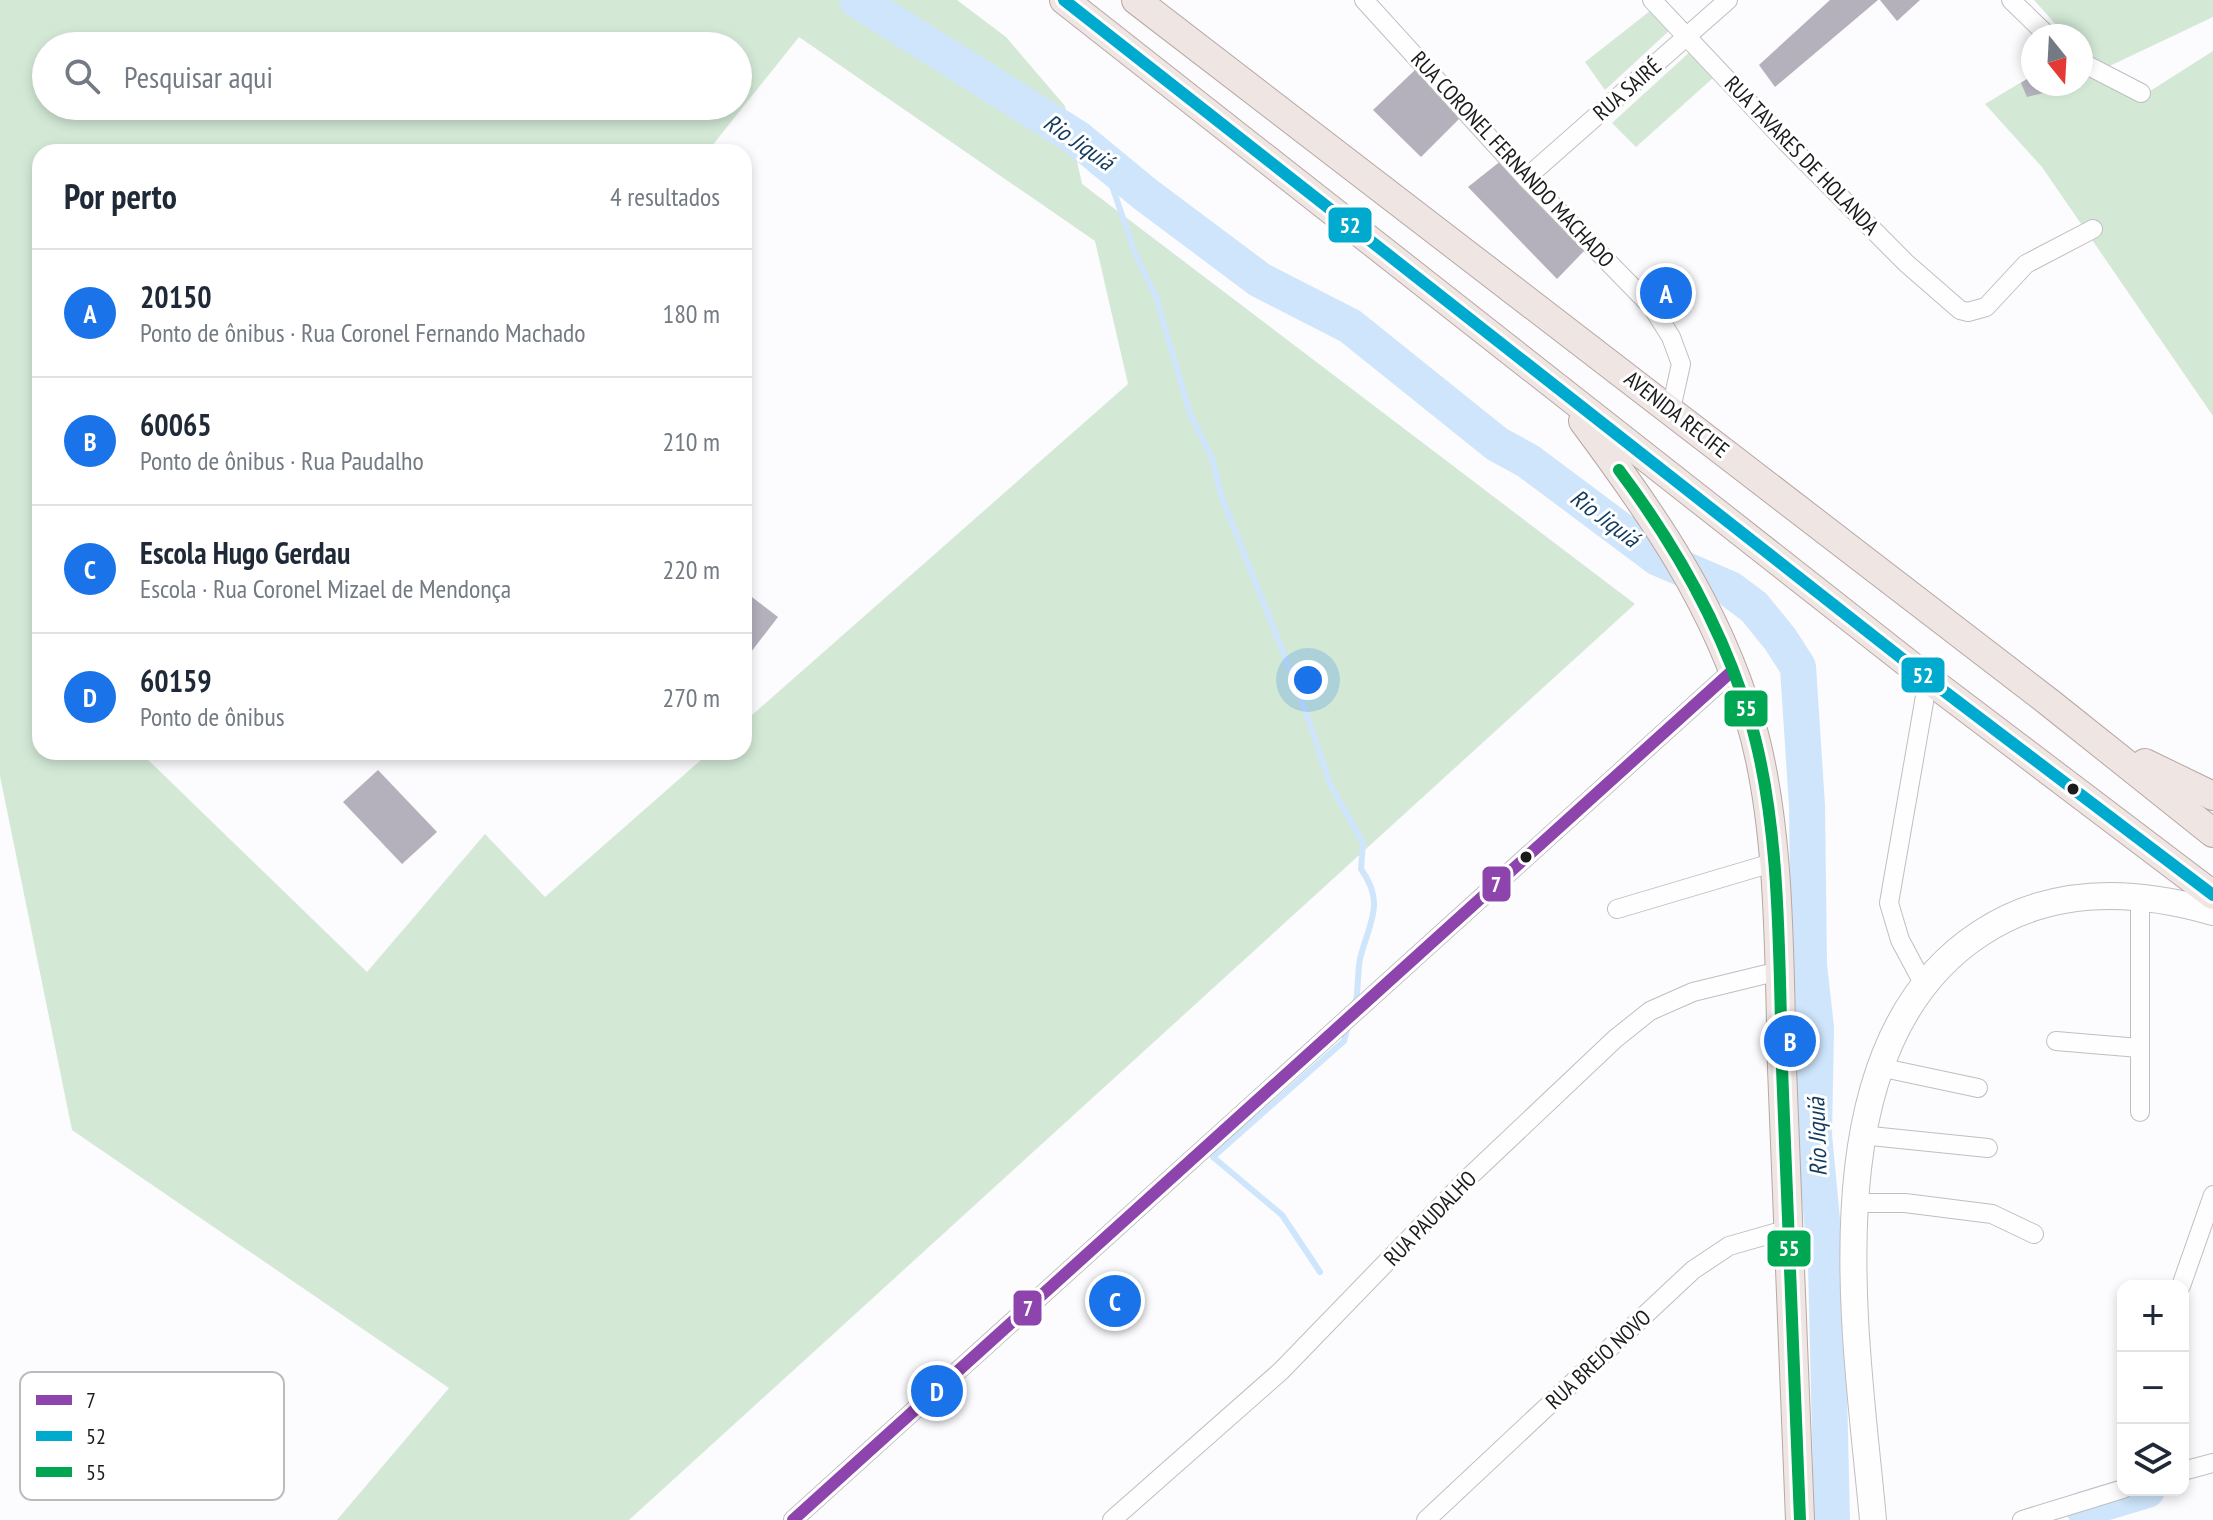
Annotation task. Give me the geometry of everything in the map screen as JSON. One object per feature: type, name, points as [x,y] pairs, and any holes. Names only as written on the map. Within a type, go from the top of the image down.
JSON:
[{"type":"main road","points":[[1064,0],[1928,679],[2213,895]]},
{"type":"main road","name":"AVENIDA RECIFE","points":[[1136,0],[1671,409],[2213,833]]},
{"type":"main road","points":[[1556,385],[1652,513],[1686,568],[1711,618],[1753,733],[1764,788],[1779,971],[1800,1520]]},
{"type":"main road","points":[[2083,729],[2213,796]]},
{"type":"street","name":"RUA CORONEL FERNANDO MACHADO","points":[[1364,0],[1526,178],[1652,307],[1671,337],[1681,364],[1671,409]]},
{"type":"street","name":"RUA TAVARES DE HOLANDA","points":[[1652,0],[1797,154],[1954,307],[1968,312],[1986,307],[2026,264],[2093,229]]},
{"type":"street","name":"RUA SAIRÉ","points":[[1526,178],[1728,0]]},
{"type":"street","points":[[2011,0],[2036,24]]},
{"type":"street","points":[[2093,68],[2141,93]]},
{"type":"street","points":[[793,1520],[908,1420],[1362,1003],[1731,672]]},
{"type":"street","points":[[1923,983],[1895,929],[1889,903],[1928,679]]},
{"type":"street","points":[[1617,909],[1772,863]]},
{"type":"street","points":[[1873,1520],[1854,1285],[1855,1203],[1861,1135],[1879,1067],[1923,983],[1954,950],[2028,907],[2099,895],[2174,901],[2213,912]]},
{"type":"street","points":[[2140,897],[2140,1112]]},
{"type":"street","name":"RUA PAUDALHO","points":[[1112,1520],[1281,1371],[1468,1178],[1615,1039],[1650,1011],[1693,992],[1779,971]]},
{"type":"street","points":[[2056,1041],[2139,1048]]},
{"type":"street","points":[[1879,1067],[1978,1088]]},
{"type":"street","points":[[1861,1135],[1988,1148]]},
{"type":"street","points":[[2183,1280],[2213,1195]]},
{"type":"street","points":[[1855,1203],[1905,1203],[1992,1214],[2034,1234]]},
{"type":"street","name":"RUA BREJO NOVO","points":[[1426,1520],[1693,1270],[1729,1246],[1788,1229]]},
{"type":"street","points":[[2189,1469],[2213,1463]]},
{"type":"street","points":[[2022,1520],[2117,1491]]},
{"type":"green space","points":[[0,0],[957,0],[1006,37],[1065,106],[1082,184],[1635,604],[629,1520],[337,1520],[449,1388],[72,1130],[0,776]]},
{"type":"green space","points":[[2034,0],[2213,0],[2213,17],[2097,72],[2093,67],[2093,24],[2055,24]]},
{"type":"green space","points":[[1650,11],[1670,30],[1605,90],[1585,62]]},
{"type":"green space","points":[[1692,50],[1714,77],[1636,147],[1612,123]]},
{"type":"green space","points":[[2213,51],[2213,416],[2042,167],[1985,104],[2021,82],[2021,96],[2093,96],[2093,77],[2136,100]]},
{"type":"building","points":[[1830,0],[1878,0],[1775,87],[1759,65]]},
{"type":"building","points":[[1880,0],[1920,0],[1897,21]]},
{"type":"building","points":[[1415,70],[1461,117],[1421,157],[1373,110]]},
{"type":"building","points":[[1502,160],[1586,249],[1557,279],[1468,187]]},
{"type":"building","points":[[752,597],[778,617],[752,651]]},
{"type":"building","points":[[378,770],[437,832],[402,864],[343,802]]},
{"type":"waterway","name":"Rio Jiquiá","points":[[857,0],[1077,138],[1145,194],[1260,280],[1350,326],[1497,444],[1528,461],[1658,558],[1730,589],[1754,607],[1798,667],[1807,806],[1809,965],[1816,1028],[1814,1135],[1826,1263],[1832,1520]]},
{"type":"waterway","points":[[1077,138],[1093,171],[1110,180],[1135,253],[1156,297],[1190,414],[1212,458],[1222,498],[1300,695],[1330,784],[1363,843],[1361,869],[1369,881],[1374,903],[1360,959],[1355,1004]]},
{"type":"waterway","points":[[1320,1272],[1282,1215],[1213,1157],[1344,1041],[1348,1026]]},
{"type":"waterway","name":"Rio Jiquiá","points":[[2084,1509],[2127,1496]]},
{"type":"transit line","name":"52","points":[[1064,0],[1928,679],[2213,895]]},
{"type":"transit line","name":"55","points":[[1619,470],[1660,528],[1712,621],[1750,720],[1768,802],[1779,937],[1800,1520]]},
{"type":"transit line","name":"7","points":[[793,1520],[1731,672]]},
{"type":"place","name":"20150","points":[[1666,293]]},
{"type":"place","name":"60065","points":[[1790,1041]]},
{"type":"place","name":"Escola Hugo Gerdau","points":[[1115,1301]]},
{"type":"place","name":"60159","points":[[937,1391]]}]
